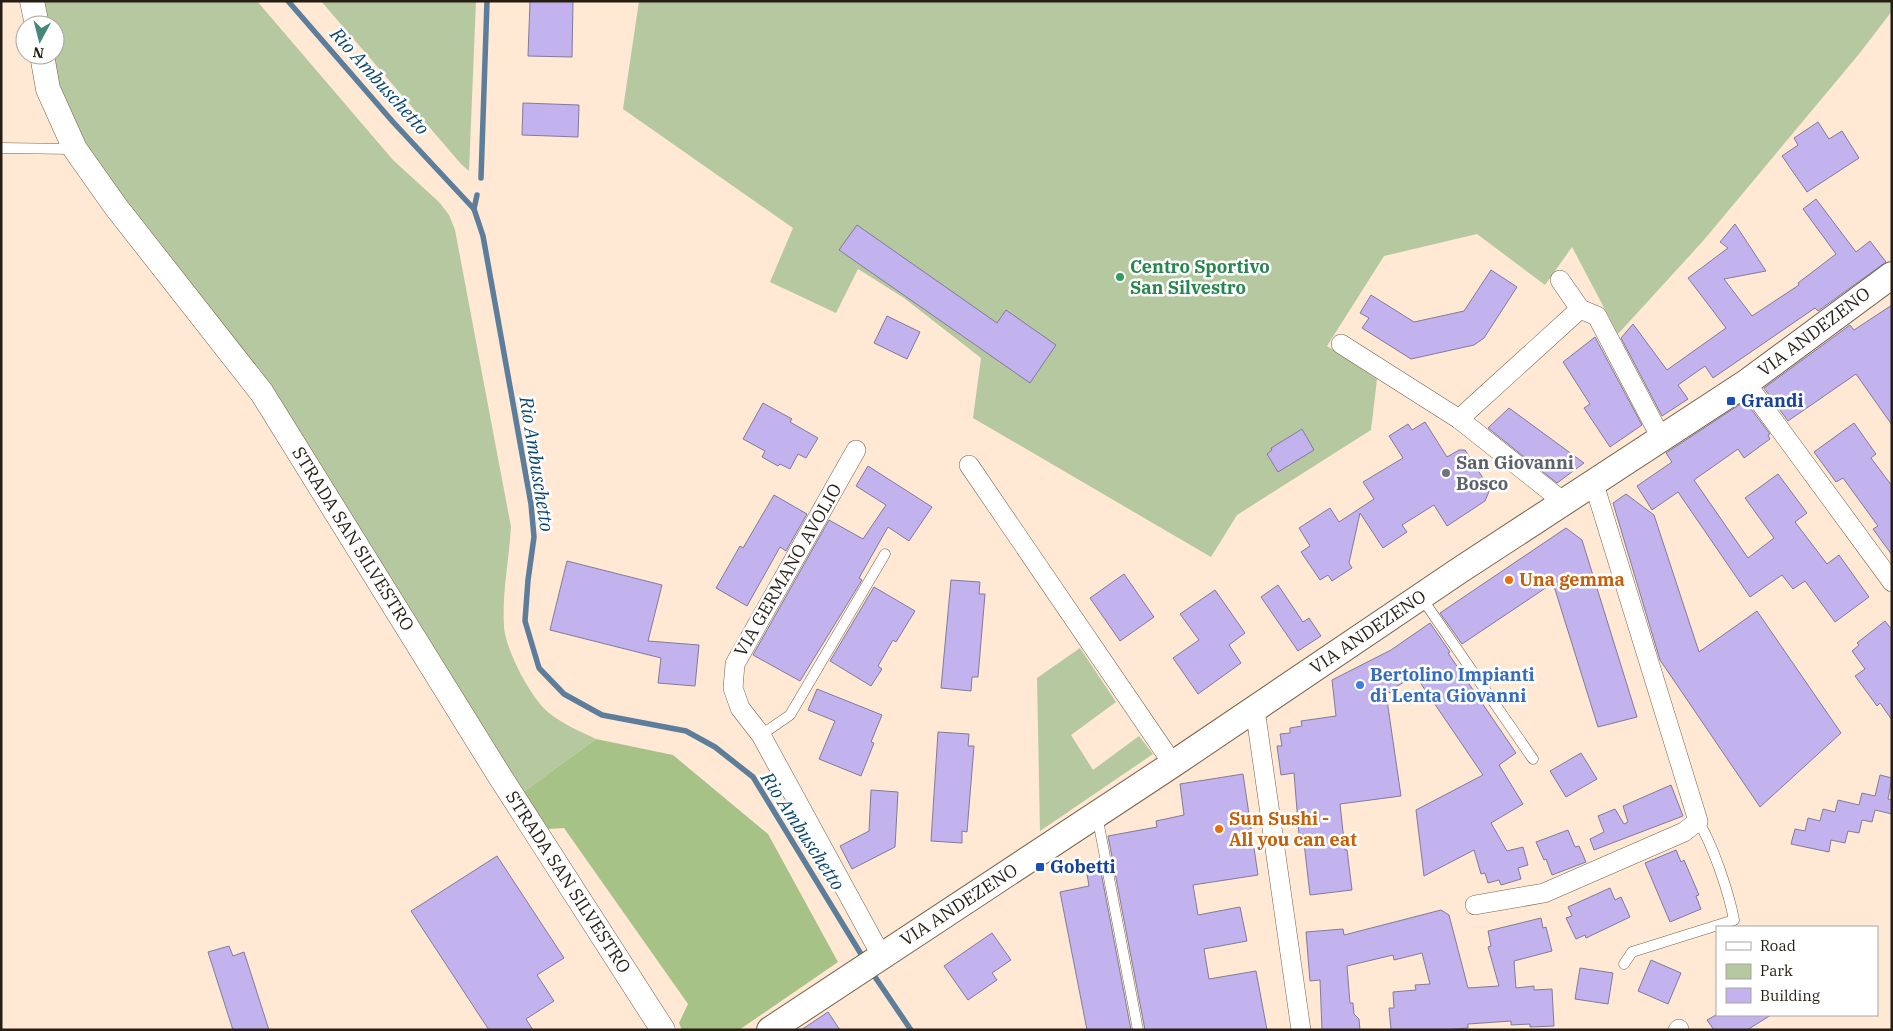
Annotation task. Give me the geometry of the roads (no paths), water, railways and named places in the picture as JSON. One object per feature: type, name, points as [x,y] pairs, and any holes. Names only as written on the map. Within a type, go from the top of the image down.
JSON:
[{"type":"main road","name":"VIA ANDEZENO","points":[[770,1030],[1746,382],[1892,275]]},
{"type":"street","points":[[32,1],[35,15]]},
{"type":"street","name":"STRADA SAN SILVESTRO","points":[[44,65],[48,89],[75,149],[116,207],[262,393],[499,775],[663,1030]]},
{"type":"street","points":[[1560,280],[1580,310],[1597,316],[1661,438]]},
{"type":"street","points":[[1459,419],[1580,310]]},
{"type":"street","points":[[1341,344],[1459,419],[1565,503]]},
{"type":"street","points":[[1746,382],[1892,582]]},
{"type":"street","name":"VIA GERMANO AVOLIO","points":[[856,450],[735,664],[733,688],[740,708],[761,735],[881,955]]},
{"type":"street","points":[[969,465],[1173,764]]},
{"type":"street","points":[[1475,905],[1544,893],[1684,832],[1698,821],[1594,484]]},
{"type":"street","points":[[1255,709],[1301,1030]]},
{"type":"lane","points":[[1,148],[75,149]]},
{"type":"lane","points":[[761,735],[790,715],[885,554]]},
{"type":"lane","points":[[1421,596],[1533,759]]},
{"type":"lane","points":[[1097,814],[1138,1030]]},
{"type":"lane","points":[[1624,964],[1632,952],[1734,920],[1706,834],[1698,821]]},
{"type":"waterway","name":"Rio Ambuschetto","points":[[288,1],[393,122],[474,209],[483,236],[531,504],[534,537],[525,621],[539,668],[564,694],[602,715],[686,731],[715,747],[753,777],[864,959]]},
{"type":"waterway","points":[[481,178],[487,1]]},
{"type":"waterway","points":[[474,209],[477,195]]},
{"type":"waterway","name":"Rio Ambuschetto","points":[[871,971],[911,1030]]},
{"type":"place","name":"Centro Sportivo San Silvestro","points":[[1120,277]]},
{"type":"place","name":"Grandi","points":[[1731,401]]},
{"type":"place","name":"San Giovanni Bosco","points":[[1446,473]]},
{"type":"place","name":"Una gemma","points":[[1509,580]]},
{"type":"place","name":"Bertolino Impianti di Lenta Giovanni","points":[[1360,685]]},
{"type":"place","name":"Sun Sushi - All you can eat","points":[[1219,829]]},
{"type":"place","name":"Gobetti","points":[[1040,867]]}]
